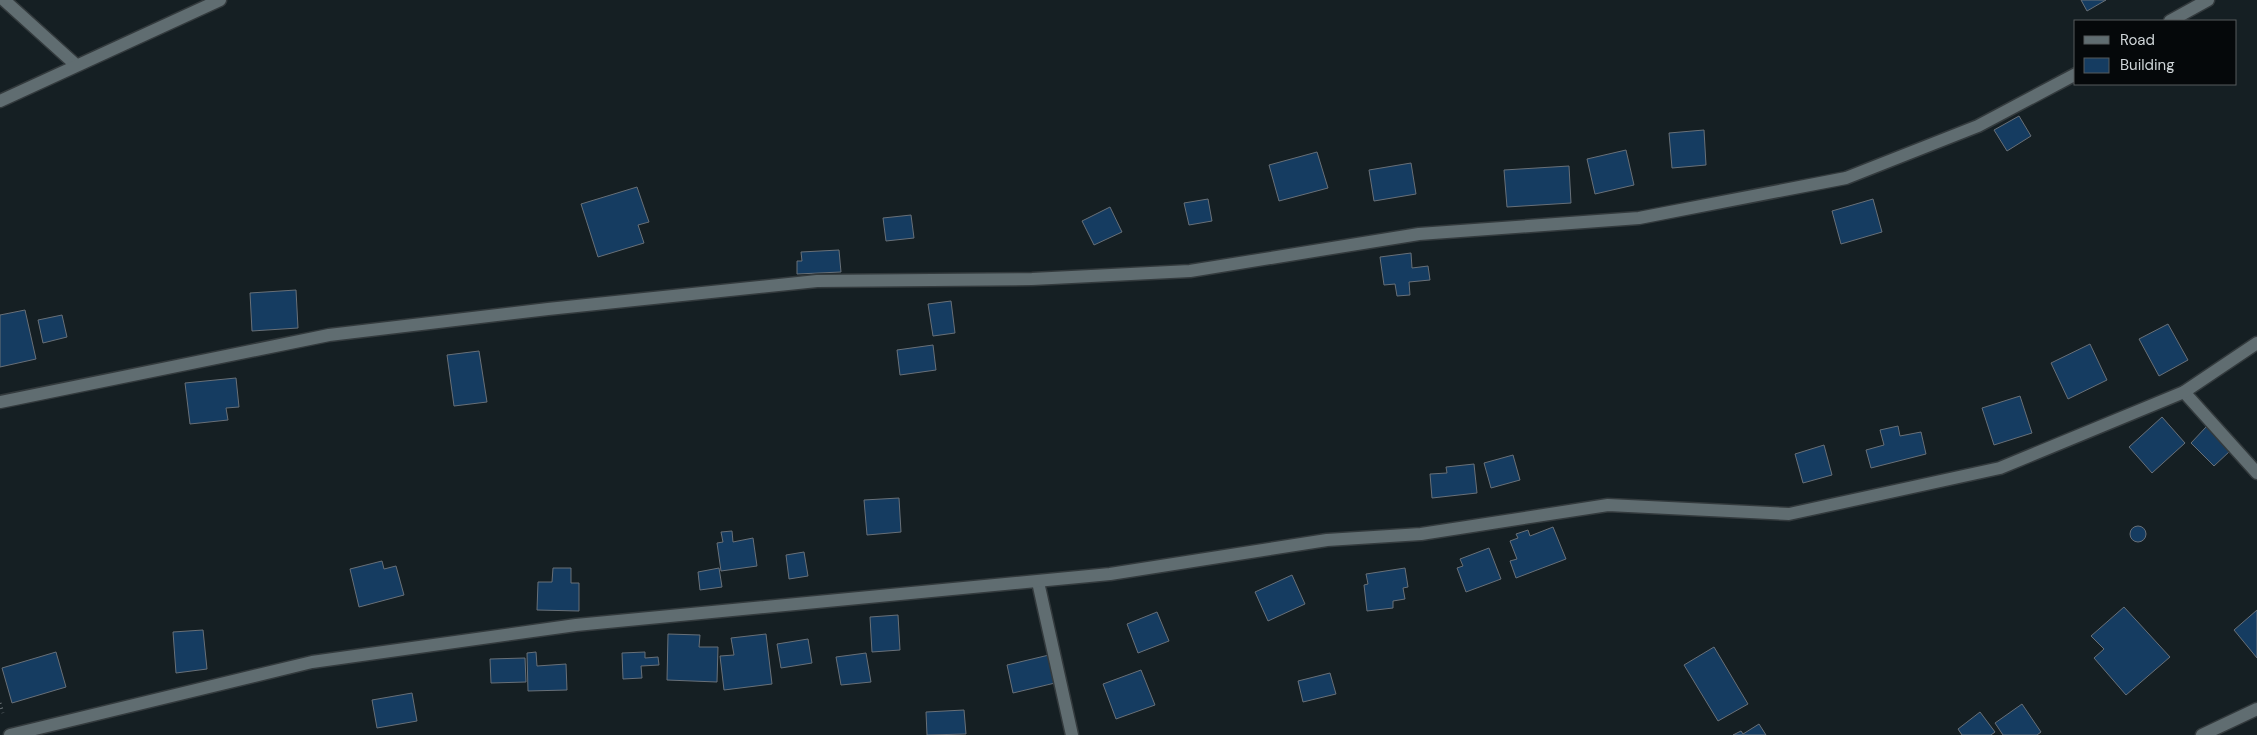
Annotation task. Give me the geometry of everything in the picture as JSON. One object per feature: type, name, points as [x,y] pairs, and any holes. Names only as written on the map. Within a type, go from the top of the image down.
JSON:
[{"type":"street","points":[[4,0],[76,65]]},
{"type":"street","points":[[0,101],[220,0]]},
{"type":"street","points":[[2172,20],[2208,0]]},
{"type":"street","points":[[0,402],[329,335],[548,309],[818,281],[1032,278],[1190,271],[1419,234],[1639,218],[1846,178],[1978,126],[2074,75]]},
{"type":"street","points":[[10,735],[312,662],[576,625],[1110,574],[1327,540],[1420,534],[1608,505],[1789,514],[2000,468],[2184,392],[2257,343]]},
{"type":"street","points":[[2184,392],[2257,472]]},
{"type":"street","points":[[1038,582],[1072,735]]},
{"type":"street","points":[[2202,735],[2257,709]]},
{"type":"building","points":[[2081,0],[2106,0],[2087,11]]},
{"type":"building","points":[[2019,116],[2031,136],[2007,151],[1994,130]]},
{"type":"building","points":[[1704,130],[1706,165],[1672,168],[1669,133]]},
{"type":"building","points":[[1626,150],[1634,185],[1595,194],[1587,159]]},
{"type":"building","points":[[1317,152],[1328,188],[1279,201],[1269,165]]},
{"type":"building","points":[[1411,163],[1416,194],[1374,201],[1369,170]]},
{"type":"building","points":[[1569,166],[1571,203],[1507,207],[1504,170]]},
{"type":"building","points":[[637,187],[649,222],[638,225],[644,243],[598,257],[581,204]]},
{"type":"building","points":[[1208,199],[1212,221],[1189,225],[1184,203]]},
{"type":"building","points":[[1873,199],[1882,232],[1841,244],[1832,211]]},
{"type":"building","points":[[1110,207],[1122,232],[1094,245],[1082,221]]},
{"type":"building","points":[[911,215],[914,238],[886,241],[883,218]]},
{"type":"building","points":[[839,250],[841,272],[797,274],[797,261],[802,261],[801,252]]},
{"type":"building","points":[[1411,253],[1412,268],[1428,266],[1430,280],[1409,282],[1410,295],[1397,296],[1395,284],[1384,285],[1380,257]]},
{"type":"building","points":[[296,290],[298,328],[252,331],[250,293]]},
{"type":"building","points":[[951,301],[955,333],[933,336],[928,304]]},
{"type":"building","points":[[25,310],[36,359],[0,367],[0,315]]},
{"type":"building","points":[[62,315],[67,337],[43,343],[38,320]]},
{"type":"building","points":[[2168,324],[2188,360],[2159,376],[2139,339]]},
{"type":"building","points":[[2090,344],[2107,380],[2068,399],[2051,363]]},
{"type":"building","points":[[933,345],[936,370],[900,375],[897,350]]},
{"type":"building","points":[[479,351],[487,402],[454,406],[447,355]]},
{"type":"building","points":[[236,378],[239,407],[226,408],[228,420],[190,424],[185,383]]},
{"type":"building","points":[[2020,396],[2032,433],[1994,445],[1982,408]]},
{"type":"building","points":[[2162,417],[2185,443],[2152,473],[2129,447]]},
{"type":"building","points":[[1898,426],[1900,436],[1921,432],[1926,454],[1871,468],[1866,450],[1884,445],[1880,430]]},
{"type":"building","points":[[2206,427],[2230,451],[2214,466],[2191,443]]},
{"type":"building","points":[[1824,445],[1832,475],[1803,483],[1795,454]]},
{"type":"building","points":[[1513,455],[1520,480],[1491,488],[1484,463]]},
{"type":"building","points":[[1474,464],[1477,493],[1432,498],[1430,474],[1447,473],[1446,467]]},
{"type":"building","points":[[899,498],[901,532],[867,535],[864,500]]},
{"type":"building","points":[[2138,526],[2144,528],[2146,534],[2144,540],[2138,542],[2132,540],[2130,534],[2132,528]]},
{"type":"building","points":[[1553,527],[1566,559],[1516,578],[1510,561],[1517,559],[1510,541],[1518,538],[1516,534],[1528,530],[1530,536]]},
{"type":"building","points":[[732,531],[733,542],[753,538],[757,566],[721,571],[717,543],[723,542],[721,532]]},
{"type":"building","points":[[1489,548],[1501,579],[1466,592],[1457,568],[1463,566],[1460,559]]},
{"type":"building","points":[[804,552],[808,576],[789,579],[786,555]]},
{"type":"building","points":[[382,561],[384,569],[396,566],[404,595],[359,607],[350,569]]},
{"type":"building","points":[[553,568],[571,568],[571,583],[579,583],[579,611],[537,610],[538,582],[552,582]]},
{"type":"building","points":[[719,568],[722,587],[700,590],[698,572]]},
{"type":"building","points":[[1405,568],[1408,587],[1403,588],[1405,599],[1393,601],[1393,608],[1367,611],[1364,585],[1368,584],[1366,574]]},
{"type":"building","points":[[1292,575],[1305,604],[1268,621],[1255,592]]},
{"type":"building","points":[[2124,607],[2170,657],[2126,695],[2094,658],[2104,649],[2091,636]]},
{"type":"building","points":[[2257,610],[2257,658],[2234,630]]},
{"type":"building","points":[[1157,612],[1169,641],[1138,653],[1127,624]]},
{"type":"building","points":[[898,615],[900,650],[872,652],[870,617]]},
{"type":"building","points":[[203,630],[207,669],[176,673],[173,632]]},
{"type":"building","points":[[668,634],[700,635],[699,647],[718,647],[717,682],[667,680]]},
{"type":"building","points":[[766,634],[772,684],[724,690],[720,656],[734,655],[731,638]]},
{"type":"building","points":[[808,639],[812,663],[781,668],[777,644]]},
{"type":"building","points":[[1714,647],[1748,704],[1718,721],[1684,665]]},
{"type":"building","points":[[56,652],[66,687],[12,703],[2,668]]},
{"type":"building","points":[[536,652],[537,666],[566,664],[567,690],[528,691],[527,653]]},
{"type":"building","points":[[645,652],[645,658],[658,657],[659,665],[641,666],[642,678],[623,679],[622,653]]},
{"type":"building","points":[[866,653],[871,682],[841,685],[836,657]]},
{"type":"building","points":[[1049,655],[1055,683],[1013,693],[1007,665]]},
{"type":"building","points":[[525,658],[526,682],[491,683],[490,659]]},
{"type":"building","points":[[1141,670],[1155,705],[1116,719],[1103,684]]},
{"type":"building","points":[[1330,673],[1336,694],[1303,702],[1298,681]]},
{"type":"building","points":[[412,693],[417,721],[377,728],[372,700]]},
{"type":"building","points":[[2022,704],[2041,732],[2037,735],[2003,735],[1995,723]]},
{"type":"building","points":[[964,710],[966,734],[927,735],[926,712]]},
{"type":"building","points":[[1980,712],[1995,732],[1991,735],[1962,735],[1958,729]]},
{"type":"building","points":[[1759,724],[1766,735],[1733,735],[1741,731],[1743,734]]}]
